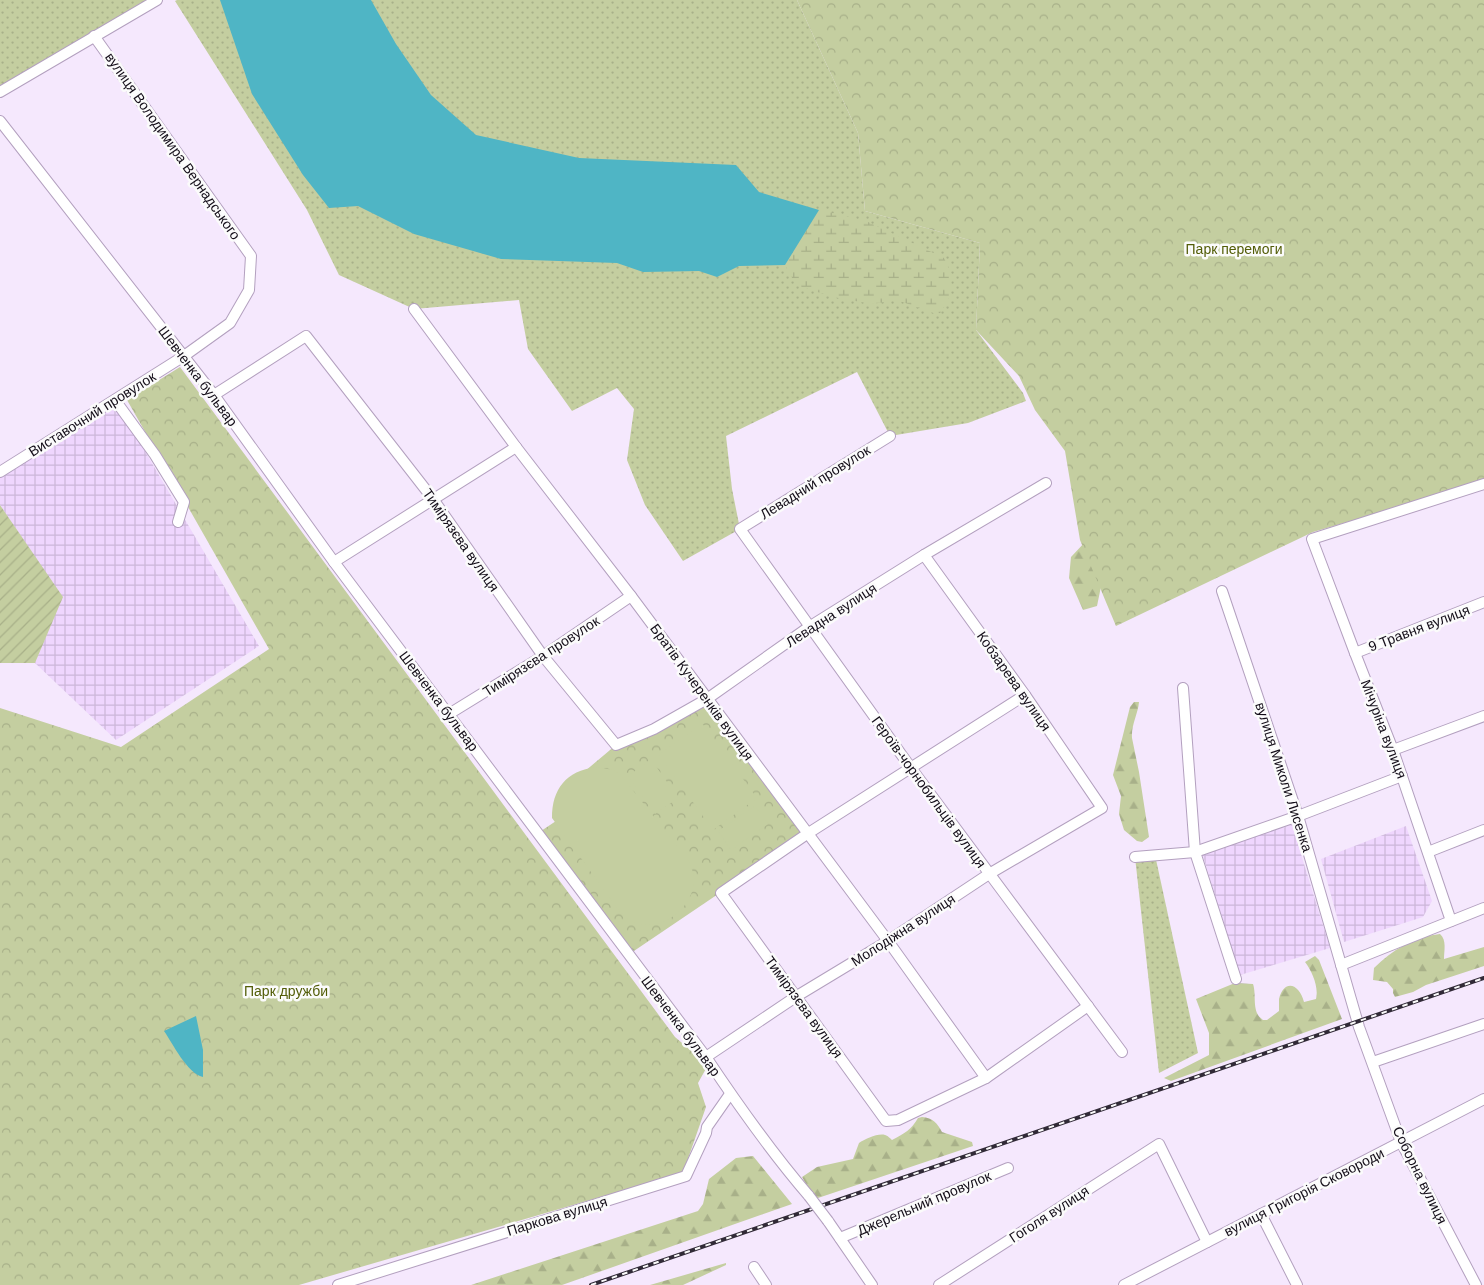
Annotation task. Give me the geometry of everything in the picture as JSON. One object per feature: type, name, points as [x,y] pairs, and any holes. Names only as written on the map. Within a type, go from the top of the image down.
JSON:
[{"type":"street","points":[[0,92],[156,0]]},
{"type":"street","name":"вулиця Володимира Вернадського","points":[[94,36],[251,256]]},
{"type":"street","name":"Шевченка бульвар","points":[[0,121],[214,395],[334,562],[706,1057],[730,1094],[780,1162],[828,1221],[872,1285]]},
{"type":"street","name":"Виставочний провулок","points":[[0,472],[184,356],[230,323],[249,290],[251,256]]},
{"type":"street","name":"Братів Кучеренків вулиця","points":[[414,309],[888,941],[986,1078]]},
{"type":"street","name":"Тимірязєва вулиця","points":[[214,395],[306,336],[433,499],[543,656],[616,745]]},
{"type":"street","points":[[115,400],[155,455],[184,502],[178,522]]},
{"type":"street","name":"Левадний провулок","points":[[740,529],[890,436]]},
{"type":"street","points":[[334,562],[516,447]]},
{"type":"street","name":"Левадна вулиця","points":[[616,745],[654,729],[707,699],[810,627],[1046,482]]},
{"type":"street","name":"Мічуріна вулиця","points":[[1451,921],[1394,750],[1312,539],[1484,484]]},
{"type":"street","name":"Героїв-чорнобильців вулиця","points":[[740,529],[911,768],[1122,1052]]},
{"type":"street","name":"Кобзарева вулиця","points":[[924,556],[1025,695],[1102,808]]},
{"type":"street","name":"вулиця Миколи Лисенка","points":[[1222,591],[1298,816],[1359,1027],[1373,1062]]},
{"type":"street","name":"Тимірязєва провулок","points":[[449,714],[543,656],[631,596]]},
{"type":"street","name":"9 Травня вулиця","points":[[1355,653],[1484,602]]},
{"type":"street","points":[[1183,688],[1195,852],[1236,979]]},
{"type":"street","points":[[807,834],[1025,695]]},
{"type":"street","points":[[1394,750],[1484,716]]},
{"type":"street","points":[[1135,857],[1195,852],[1298,816],[1402,776]]},
{"type":"street","name":"Молодіжна вулиця","points":[[706,1057],[797,996],[888,941],[989,874],[1102,808]]},
{"type":"street","points":[[1428,852],[1484,830]]},
{"type":"street","name":"Тимірязєва вулиця","points":[[807,834],[721,893],[886,1121],[898,1120],[986,1078]]},
{"type":"street","points":[[1341,965],[1484,908]]},
{"type":"street","points":[[986,1078],[1088,1006]]},
{"type":"street","points":[[1373,1062],[1484,1024]]},
{"type":"street","name":"Соборна вулиця","points":[[1373,1062],[1401,1142],[1476,1285]]},
{"type":"street","name":"Паркова вулиця","points":[[338,1285],[686,1176],[706,1133],[706,1127],[730,1094]]},
{"type":"street","name":"вулиця Григорія Сковороди","points":[[1124,1285],[1484,1099]]},
{"type":"street","name":"Гоголя вулиця","points":[[939,1285],[1159,1144],[1207,1242]]},
{"type":"street","name":"Джерельний провулок","points":[[840,1238],[1008,1168]]},
{"type":"street","points":[[1260,1214],[1296,1285]]},
{"type":"street","points":[[754,1268],[766,1285]]},
{"type":"shaded area","points":[[115,400],[259,646],[116,740],[35,663],[62,597],[0,505],[0,472]]},
{"type":"shaded area","points":[[1292,825],[1330,948],[1240,975],[1202,853]]},
{"type":"shaded area","points":[[1406,826],[1432,901],[1423,917],[1344,942],[1321,859]]},
{"type":"green space","points":[[0,0],[157,0],[0,92]]},
{"type":"green space","points":[[797,0],[858,133],[865,211],[980,243],[976,330],[1023,393],[1026,401],[968,423],[890,436],[857,372],[726,436],[732,489],[740,529],[683,561],[645,505],[627,460],[634,409],[617,388],[572,411],[528,349],[519,300],[414,309],[339,275],[307,210],[175,1]]},
{"type":"green space","name":"Парк перемоги","points":[[797,0],[1484,0],[1484,482],[1313,532],[1116,626],[1080,540],[1065,451],[1035,410],[1019,376],[976,330],[980,243],[865,211],[858,133]]},
{"type":"green space","points":[[819,210],[866,221],[944,258],[952,275],[950,296],[939,315],[897,300],[872,304],[833,297],[796,285],[785,265]]},
{"type":"green space","name":"Парк дружби","points":[[180,367],[675,1037],[708,1065],[698,1083],[706,1107],[683,1173],[299,1285],[0,1285],[0,708],[121,747],[269,649],[127,400]]},
{"type":"green space","points":[[0,505],[63,597],[35,663],[0,663]]},
{"type":"green space","points":[[1086,541],[1104,572],[1097,606],[1083,610],[1069,578],[1071,557]]},
{"type":"green space","points":[[707,699],[807,834],[628,955],[538,833],[559,819],[572,782],[616,745]]},
{"type":"green space","points":[[1134,702],[1139,702],[1132,738],[1149,837],[1142,842],[1137,841],[1124,830],[1119,814],[1121,796],[1113,775],[1130,707]]},
{"type":"green space","points":[[702,723],[757,798],[713,830],[659,755]]},
{"type":"green space","points":[[651,759],[678,798],[655,814],[628,776]]},
{"type":"green space","points":[[596,767],[614,770],[624,779],[688,860],[694,879],[692,892],[680,910],[662,922],[652,925],[641,924],[625,917],[552,818],[555,798],[563,783],[576,773]]},
{"type":"green space","points":[[755,806],[768,824],[731,850],[718,831]]},
{"type":"green space","points":[[1155,855],[1198,1053],[1159,1073],[1135,857]]},
{"type":"green space","points":[[1440,934],[1444,942],[1444,959],[1484,947],[1484,966],[1395,997],[1393,989],[1387,982],[1373,980],[1374,968],[1396,950],[1412,941]]},
{"type":"green space","points":[[1315,956],[1319,960],[1342,1019],[1171,1081],[1164,1078],[1209,1055],[1209,1033],[1196,999],[1235,983],[1253,984],[1257,1013],[1263,1020],[1267,1020],[1279,1011],[1281,993],[1288,986],[1295,987],[1299,991],[1304,1002],[1316,999],[1317,989],[1305,962]]},
{"type":"green space","points":[[918,1118],[929,1118],[942,1132],[972,1142],[973,1146],[815,1199],[802,1177],[817,1167],[853,1159],[859,1143],[868,1138],[882,1135],[892,1140],[900,1136]]},
{"type":"green space","points":[[753,1156],[792,1204],[562,1285],[471,1285],[698,1211],[703,1204],[709,1179],[736,1158]]},
{"type":"green space","points":[[726,1263],[726,1265],[683,1285],[650,1285]]},
{"type":"water","points":[[220,0],[371,0],[396,44],[431,95],[476,135],[579,158],[736,165],[759,192],[819,210],[785,265],[739,266],[717,277],[699,271],[643,272],[617,263],[501,259],[414,234],[358,206],[329,208],[303,175],[252,94]]},
{"type":"water","points":[[196,1016],[203,1050],[203,1077],[191,1070],[164,1031]]},
{"type":"railway","points":[[591,1285],[1484,978]]}]
